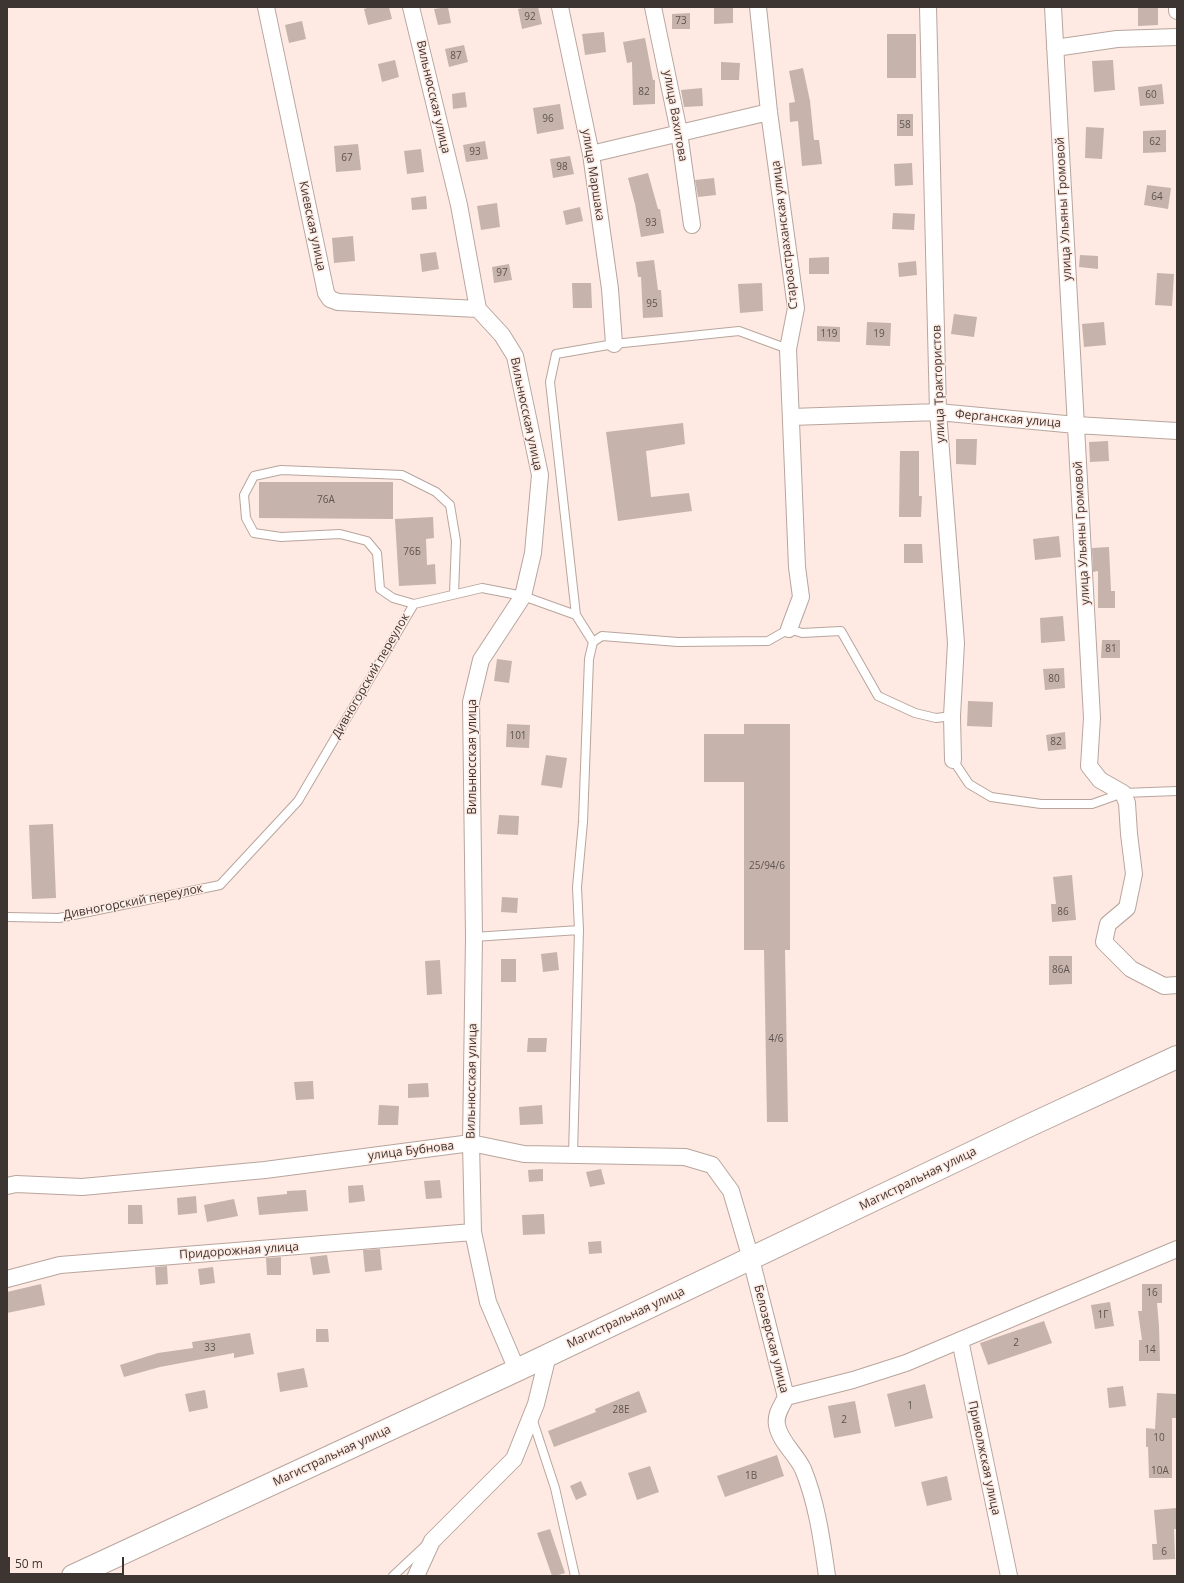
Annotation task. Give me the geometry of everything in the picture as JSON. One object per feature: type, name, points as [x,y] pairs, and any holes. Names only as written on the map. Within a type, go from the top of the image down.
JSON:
[{"type":"highway","name":"Магистральная улица","points":[[73,1576],[517,1370],[1028,1126],[1177,1057]]},
{"type":"street","name":"Киевская улица","points":[[266,7],[326,293],[330,299],[338,302],[478,309]]},
{"type":"street","name":"Вильнюсская улица","points":[[411,7],[458,205],[478,309],[502,335],[515,356],[540,475],[533,553],[523,596],[481,660],[471,702],[474,937],[471,1143],[474,1232],[488,1302],[517,1370]]},
{"type":"street","name":"улица Маршака","points":[[560,7],[591,154],[610,288],[614,344]]},
{"type":"street","name":"улица Вахитова","points":[[653,7],[679,132],[692,225]]},
{"type":"street","name":"Староастраханская улица","points":[[758,7],[769,112],[796,308],[788,349],[797,567],[801,598],[789,628]]},
{"type":"street","name":"улица Трактористов","points":[[928,7],[938,412],[956,643],[952,716],[953,760]]},
{"type":"street","name":"улица Ульяны Громовой","points":[[1053,7],[1092,718],[1089,766],[1100,780],[1123,793]]},
{"type":"street","points":[[1055,48],[1117,39],[1177,37]]},
{"type":"street","points":[[591,154],[679,132],[769,112]]},
{"type":"street","name":"Ферганская улица","points":[[791,417],[938,412],[1076,425],[1177,431]]},
{"type":"street","points":[[1123,793],[1127,803],[1134,874],[1127,908],[1108,924],[1104,942],[1131,969],[1164,986],[1177,985]]},
{"type":"street","name":"улица Бубнова","points":[[7,1186],[16,1184],[82,1187],[265,1170],[471,1143],[524,1154],[684,1157],[712,1165],[731,1191],[751,1259]]},
{"type":"street","name":"Придорожная улица","points":[[7,1279],[60,1265],[474,1232]]},
{"type":"street","points":[[786,1397],[906,1364],[1177,1249]]},
{"type":"street","name":"Белозерская улица","points":[[751,1259],[786,1397],[777,1413],[776,1423],[779,1432],[802,1468],[820,1528],[827,1576]]},
{"type":"street","name":"Приволжская улица","points":[[960,1340],[1009,1576]]},
{"type":"street","points":[[416,1576],[432,1540],[514,1459],[531,1416],[548,1355]]},
{"type":"lane","points":[[593,642],[576,615],[550,382],[556,354],[614,344],[739,332],[788,349]]},
{"type":"lane","points":[[414,604],[393,598],[380,589],[376,553],[367,541],[340,534],[281,537],[254,533],[246,518],[244,495],[254,476],[281,470],[402,475],[436,492],[450,505],[456,541],[454,594]]},
{"type":"lane","name":"Дивногорский переулок","points":[[7,918],[59,918],[220,885],[298,801],[414,604],[482,588],[523,596],[576,615]]},
{"type":"lane","points":[[573,1155],[579,930],[577,887],[583,822],[589,659],[593,642],[602,636],[678,642],[768,641],[789,628],[802,633],[841,631],[878,696],[915,713],[936,718],[952,716]]},
{"type":"lane","points":[[953,760],[969,784],[991,796],[1041,804],[1092,804],[1123,793],[1177,791]]},
{"type":"lane","points":[[474,937],[579,930]]},
{"type":"lane","points":[[531,1416],[555,1488],[575,1576]]},
{"type":"lane","points":[[393,1576],[432,1540]]},
{"type":"building","points":[[370,7],[389,7],[392,19],[368,25],[364,9]]},
{"type":"building","points":[[448,7],[451,23],[438,25],[434,9]]},
{"type":"building","points":[[538,7],[542,24],[522,29],[518,9]]},
{"type":"building","points":[[714,7],[733,7],[733,23],[714,24]]},
{"type":"building","points":[[1138,8],[1158,8],[1158,25],[1138,26]]},
{"type":"building","points":[[690,13],[690,29],[672,29],[672,14]]},
{"type":"building","points":[[302,21],[306,39],[289,43],[285,25]]},
{"type":"building","points":[[604,32],[606,52],[585,55],[582,34]]},
{"type":"building","points":[[887,34],[916,34],[916,78],[887,78]]},
{"type":"building","points":[[645,38],[653,80],[655,80],[655,104],[633,105],[632,62],[627,63],[623,42]]},
{"type":"building","points":[[464,45],[468,62],[449,67],[445,49]]},
{"type":"building","points":[[395,60],[399,77],[382,82],[378,64]]},
{"type":"building","points":[[1113,60],[1115,90],[1094,92],[1092,61]]},
{"type":"building","points":[[721,62],[740,63],[739,80],[721,80]]},
{"type":"building","points":[[803,68],[810,101],[814,140],[819,140],[822,164],[802,166],[798,121],[790,122],[789,103],[795,102],[789,71]]},
{"type":"building","points":[[1162,84],[1164,104],[1140,106],[1138,87]]},
{"type":"building","points":[[702,88],[703,106],[684,107],[681,90]]},
{"type":"building","points":[[465,92],[467,107],[453,109],[452,94]]},
{"type":"building","points":[[560,104],[564,129],[537,134],[533,108]]},
{"type":"building","points":[[897,114],[913,114],[913,136],[897,136]]},
{"type":"building","points":[[1086,127],[1104,128],[1102,159],[1085,158]]},
{"type":"building","points":[[1166,130],[1166,152],[1143,153],[1143,131]]},
{"type":"building","points":[[485,141],[488,159],[466,162],[463,145]]},
{"type":"building","points":[[358,144],[361,170],[336,172],[334,146]]},
{"type":"building","points":[[421,149],[424,172],[407,174],[404,151]]},
{"type":"building","points":[[570,156],[574,174],[553,178],[550,159]]},
{"type":"building","points":[[912,163],[913,185],[895,186],[894,164]]},
{"type":"building","points":[[648,173],[658,209],[660,209],[664,233],[641,237],[635,204],[628,178]]},
{"type":"building","points":[[714,178],[716,195],[698,197],[695,180]]},
{"type":"building","points":[[1147,185],[1171,188],[1168,209],[1144,205]]},
{"type":"building","points":[[426,196],[427,209],[412,210],[411,198]]},
{"type":"building","points":[[497,203],[500,227],[481,230],[477,206]]},
{"type":"building","points":[[580,207],[583,221],[566,225],[563,211]]},
{"type":"building","points":[[893,213],[915,214],[914,230],[892,229]]},
{"type":"building","points":[[353,236],[355,261],[334,263],[332,238]]},
{"type":"building","points":[[436,252],[439,269],[422,272],[420,254]]},
{"type":"building","points":[[1080,255],[1098,256],[1098,269],[1079,267]]},
{"type":"building","points":[[829,257],[829,274],[809,274],[809,258]]},
{"type":"building","points":[[654,260],[658,290],[661,290],[663,317],[643,318],[641,277],[638,277],[636,262]]},
{"type":"building","points":[[916,261],[917,275],[899,277],[898,263]]},
{"type":"building","points":[[509,264],[512,280],[494,283],[492,267]]},
{"type":"building","points":[[1157,273],[1174,274],[1172,306],[1155,305]]},
{"type":"building","points":[[572,283],[591,283],[592,308],[573,308]]},
{"type":"building","points":[[762,283],[763,311],[740,313],[738,284]]},
{"type":"building","points":[[954,314],[977,317],[974,337],[951,334]]},
{"type":"building","points":[[867,322],[891,323],[890,346],[866,345]]},
{"type":"building","points":[[1104,322],[1106,345],[1084,347],[1082,324]]},
{"type":"building","points":[[817,326],[840,327],[840,342],[817,341]]},
{"type":"building","points":[[683,423],[685,444],[646,451],[651,497],[689,493],[692,511],[618,521],[606,432]]},
{"type":"building","points":[[956,439],[977,439],[976,465],[956,464]]},
{"type":"building","points":[[1108,441],[1109,461],[1090,462],[1089,442]]},
{"type":"building","points":[[900,451],[919,451],[919,496],[922,496],[921,517],[899,517]]},
{"type":"building","points":[[259,482],[393,482],[393,519],[259,518]]},
{"type":"building","points":[[433,517],[434,538],[426,539],[427,565],[435,564],[436,584],[399,586],[395,519]]},
{"type":"building","points":[[1059,536],[1061,557],[1035,560],[1033,539]]},
{"type":"building","points":[[904,544],[922,544],[923,563],[904,563]]},
{"type":"building","points":[[1109,547],[1111,591],[1115,591],[1115,608],[1098,608],[1098,571],[1093,572],[1092,548]]},
{"type":"building","points":[[1063,616],[1065,641],[1041,643],[1040,618]]},
{"type":"building","points":[[1102,640],[1120,640],[1120,658],[1101,658]]},
{"type":"building","points":[[497,659],[512,661],[509,683],[494,681]]},
{"type":"building","points":[[1064,668],[1065,688],[1045,690],[1043,669]]},
{"type":"building","points":[[968,701],[993,702],[992,727],[967,726]]},
{"type":"building","points":[[507,724],[530,725],[529,748],[506,747]]},
{"type":"building","points":[[744,724],[790,724],[790,950],[785,950],[788,1122],[767,1122],[764,950],[744,950],[744,782],[704,782],[704,734],[744,734]]},
{"type":"building","points":[[1065,732],[1066,749],[1048,751],[1046,735]]},
{"type":"building","points":[[546,755],[567,758],[562,788],[541,785]]},
{"type":"building","points":[[499,815],[519,816],[518,835],[497,834]]},
{"type":"building","points":[[53,824],[56,898],[32,899],[29,825]]},
{"type":"building","points":[[1072,875],[1076,920],[1052,922],[1051,904],[1056,904],[1053,877]]},
{"type":"building","points":[[502,897],[518,898],[517,913],[501,912]]},
{"type":"building","points":[[557,952],[559,970],[543,972],[541,954]]},
{"type":"building","points":[[1049,956],[1072,956],[1072,984],[1049,985]]},
{"type":"building","points":[[501,959],[516,959],[516,982],[501,982]]},
{"type":"building","points":[[440,960],[442,994],[427,995],[425,961]]},
{"type":"building","points":[[528,1038],[547,1038],[546,1052],[527,1052]]},
{"type":"building","points":[[313,1081],[314,1099],[296,1100],[294,1082]]},
{"type":"building","points":[[428,1083],[429,1097],[408,1098],[408,1084]]},
{"type":"building","points":[[379,1105],[399,1106],[398,1125],[378,1125]]},
{"type":"building","points":[[542,1105],[543,1124],[520,1125],[519,1107]]},
{"type":"building","points":[[543,1169],[543,1181],[529,1182],[528,1170]]},
{"type":"building","points":[[601,1169],[605,1184],[590,1187],[586,1172]]},
{"type":"building","points":[[440,1180],[442,1198],[426,1199],[424,1181]]},
{"type":"building","points":[[363,1185],[365,1201],[349,1203],[348,1186]]},
{"type":"building","points":[[306,1190],[308,1211],[259,1215],[257,1197],[287,1194],[287,1191]]},
{"type":"building","points":[[196,1196],[197,1213],[178,1215],[177,1198]]},
{"type":"building","points":[[234,1199],[238,1216],[207,1222],[204,1205]]},
{"type":"building","points":[[128,1205],[142,1205],[143,1224],[128,1224]]},
{"type":"building","points":[[544,1214],[545,1234],[523,1235],[522,1215]]},
{"type":"building","points":[[601,1241],[602,1253],[589,1254],[588,1242]]},
{"type":"building","points":[[380,1249],[382,1270],[365,1272],[363,1250]]},
{"type":"building","points":[[327,1255],[330,1273],[313,1275],[310,1257]]},
{"type":"building","points":[[281,1257],[281,1275],[267,1275],[266,1258]]},
{"type":"building","points":[[167,1266],[168,1284],[156,1285],[155,1267]]},
{"type":"building","points":[[213,1267],[215,1283],[200,1285],[198,1269]]},
{"type":"building","points":[[41,1284],[45,1305],[7,1313],[7,1292]]},
{"type":"building","points":[[1142,1284],[1162,1284],[1162,1303],[1157,1303],[1160,1361],[1139,1361],[1139,1340],[1142,1340],[1138,1311],[1142,1311]]},
{"type":"building","points":[[1110,1302],[1114,1326],[1095,1329],[1091,1305]]},
{"type":"building","points":[[1044,1321],[1052,1343],[988,1365],[980,1343]]},
{"type":"building","points":[[316,1329],[328,1329],[329,1342],[316,1342]]},
{"type":"building","points":[[250,1333],[254,1354],[234,1358],[234,1353],[160,1367],[124,1377],[120,1365],[158,1353],[193,1348],[192,1342]]},
{"type":"building","points":[[304,1368],[308,1387],[280,1392],[277,1373]]},
{"type":"building","points":[[925,1384],[933,1418],[895,1427],[887,1394]]},
{"type":"building","points":[[1123,1386],[1126,1406],[1109,1408],[1107,1388]]},
{"type":"building","points":[[205,1390],[208,1408],[189,1412],[185,1394]]},
{"type":"building","points":[[639,1391],[647,1412],[554,1447],[548,1431],[596,1412],[595,1409]]},
{"type":"building","points":[[1157,1393],[1177,1394],[1177,1418],[1172,1418],[1172,1478],[1149,1478],[1146,1428],[1155,1429]]},
{"type":"building","points":[[855,1401],[861,1433],[834,1438],[828,1406]]},
{"type":"building","points":[[777,1455],[784,1476],[725,1497],[717,1476]]},
{"type":"building","points":[[650,1466],[659,1492],[637,1500],[628,1473]]},
{"type":"building","points":[[947,1476],[952,1500],[927,1506],[921,1482]]},
{"type":"building","points":[[581,1481],[587,1495],[576,1500],[570,1486]]},
{"type":"building","points":[[1176,1508],[1177,1529],[1174,1529],[1175,1559],[1153,1560],[1152,1544],[1157,1544],[1154,1510]]},
{"type":"building","points":[[550,1529],[565,1573],[555,1576],[552,1576],[537,1533]]}]
